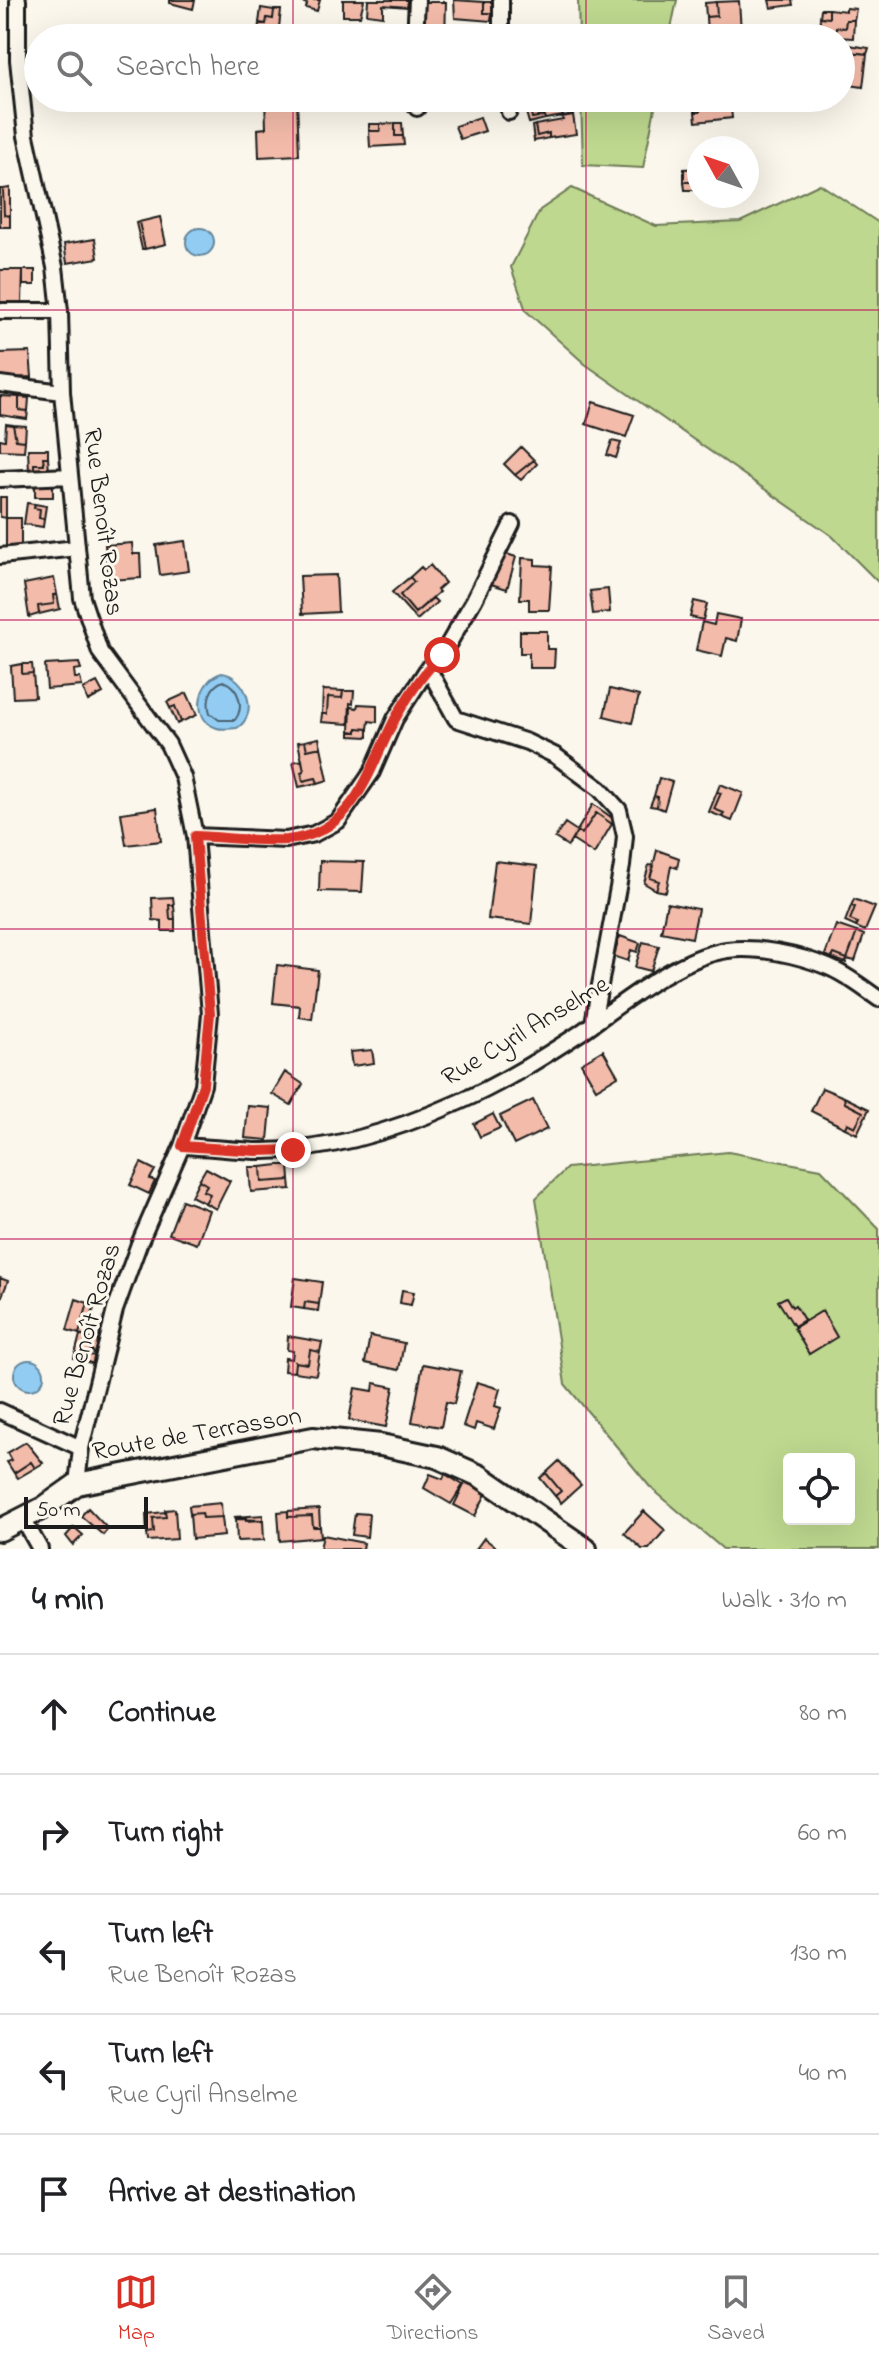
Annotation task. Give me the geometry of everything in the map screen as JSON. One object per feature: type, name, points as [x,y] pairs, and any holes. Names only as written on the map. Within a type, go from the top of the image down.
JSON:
[{"type":"street","name":"Rue Benoît Rozas","points":[[18,0],[18,60],[26,136],[55,267],[60,311],[62,392],[82,598],[100,652],[168,744],[183,777],[195,836],[210,1014],[203,1085],[182,1146],[139,1244],[115,1310],[81,1448],[77,1484]]},
{"type":"street","points":[[416,24],[417,0]]},
{"type":"street","points":[[501,0],[501,24]]},
{"type":"street","points":[[0,311],[60,311]]},
{"type":"street","points":[[0,384],[62,392]]},
{"type":"street","points":[[0,479],[70,476]]},
{"type":"street","points":[[195,836],[286,840],[314,834],[338,821],[372,772],[395,719],[428,668],[442,655],[512,524]]},
{"type":"street","points":[[0,556],[77,548]]},
{"type":"street","points":[[428,668],[456,719],[527,742],[556,756],[600,789],[619,810],[625,836],[622,866],[593,1023]]},
{"type":"street","name":"Rue Cyril Anselme","points":[[182,1146],[293,1150],[377,1135],[463,1101],[521,1069],[655,980],[726,950],[765,951],[830,967],[879,999]]},
{"type":"street","points":[[0,1411],[81,1448]]},
{"type":"street","name":"Route de Terrasson","points":[[77,1484],[313,1438],[381,1445],[437,1457],[480,1476],[586,1549]]},
{"type":"street","points":[[0,1530],[77,1484]]},
{"type":"street","points":[[23,1519],[40,1549]]},
{"type":"green space","points":[[578,0],[677,0],[672,24],[579,24]]},
{"type":"green space","points":[[581,112],[654,112],[643,168],[583,165]]},
{"type":"green space","points":[[820,184],[879,223],[879,583],[832,536],[585,364],[526,311],[511,267],[540,210],[572,188],[656,226],[740,222]]},
{"type":"green space","points":[[728,1152],[821,1169],[879,1229],[879,1549],[723,1549],[650,1487],[565,1384],[536,1198],[567,1168]]},
{"type":"water","points":[[200,228],[210,232],[214,242],[210,252],[200,256],[190,252],[186,242],[190,232]]},
{"type":"water","points":[[222,673],[238,681],[247,696],[248,714],[237,728],[219,729],[208,724],[200,709],[207,683]]},
{"type":"water","points":[[29,1360],[40,1364],[44,1375],[40,1386],[29,1390],[18,1386],[14,1375],[18,1364]]},
{"type":"building","points":[[170,0],[195,0],[193,9],[170,3]]},
{"type":"building","points":[[297,0],[320,0],[317,11],[306,8],[307,4]]},
{"type":"building","points":[[343,0],[364,0],[360,16],[343,16]]},
{"type":"building","points":[[368,0],[407,0],[407,7],[383,5],[383,16],[367,14]]},
{"type":"building","points":[[454,0],[484,2],[484,13],[492,13],[491,21],[455,18]]},
{"type":"building","points":[[769,0],[792,0],[793,5],[771,8]]},
{"type":"building","points":[[739,1],[741,24],[706,24],[706,17],[717,16],[716,2]]},
{"type":"building","points":[[422,2],[446,2],[445,24],[422,24]]},
{"type":"building","points":[[484,2],[492,2],[492,13],[484,13]]},
{"type":"building","points":[[716,2],[717,16],[706,17],[705,3]]},
{"type":"building","points":[[261,8],[274,10],[273,19],[267,18],[266,24],[259,23]]},
{"type":"building","points":[[846,8],[856,9],[854,20],[846,20],[846,24],[820,24],[820,17],[829,18],[829,9],[846,11]]},
{"type":"building","points":[[821,9],[829,9],[829,18],[820,17]]},
{"type":"building","points":[[274,10],[281,10],[279,24],[266,24],[267,18],[273,19]]},
{"type":"building","points":[[855,46],[869,48],[867,54],[855,53]]},
{"type":"building","points":[[855,53],[867,54],[863,87],[855,86]]},
{"type":"building","points":[[265,112],[297,112],[299,155],[259,157],[258,129],[266,128]]},
{"type":"building","points":[[526,112],[531,112],[532,118],[544,116],[545,119],[529,123]]},
{"type":"building","points":[[531,112],[562,112],[563,116],[545,119],[544,116],[532,118]]},
{"type":"building","points":[[695,112],[731,112],[732,118],[696,122]]},
{"type":"building","points":[[573,115],[576,134],[549,138],[549,133],[537,136],[535,125]]},
{"type":"building","points":[[480,117],[485,131],[460,139],[455,126]]},
{"type":"building","points":[[395,123],[402,123],[403,136],[395,136]]},
{"type":"building","points":[[395,123],[395,136],[403,136],[404,145],[370,147],[369,131],[380,131],[380,124]]},
{"type":"building","points":[[369,124],[380,124],[380,131],[369,131]]},
{"type":"building","points":[[535,125],[537,136],[549,133],[549,138],[534,141],[532,126]]},
{"type":"building","points":[[10,188],[10,216],[4,215],[3,189]]},
{"type":"building","points":[[0,189],[3,189],[4,215],[10,216],[10,227],[0,227]]},
{"type":"building","points":[[160,217],[166,244],[145,249],[139,222]]},
{"type":"building","points":[[139,222],[145,249],[142,249],[136,223]]},
{"type":"building","points":[[95,239],[98,258],[67,263],[64,244]]},
{"type":"building","points":[[0,270],[23,270],[22,302],[0,302]]},
{"type":"building","points":[[23,270],[35,270],[35,285],[23,285]]},
{"type":"building","points":[[30,352],[32,377],[0,378],[0,353]]},
{"type":"building","points":[[0,396],[19,397],[19,410],[28,411],[27,419],[0,415]]},
{"type":"building","points":[[19,397],[29,398],[28,411],[19,410]]},
{"type":"building","points":[[593,402],[634,415],[626,437],[586,424]]},
{"type":"building","points":[[6,424],[13,425],[16,440],[25,441],[24,451],[0,450],[0,439],[5,440]]},
{"type":"building","points":[[13,425],[26,426],[25,441],[16,440]]},
{"type":"building","points":[[612,441],[621,443],[616,458],[607,455]]},
{"type":"building","points":[[521,447],[534,460],[515,475],[504,464]]},
{"type":"building","points":[[28,449],[48,449],[48,457],[43,457],[44,464],[34,464],[34,472],[29,472]]},
{"type":"building","points":[[43,457],[48,457],[49,472],[34,472],[34,464],[44,464]]},
{"type":"building","points":[[534,460],[537,464],[521,480],[515,475]]},
{"type":"building","points":[[35,485],[53,485],[53,497],[35,497]]},
{"type":"building","points":[[0,497],[6,497],[6,518],[0,517]]},
{"type":"building","points":[[27,503],[35,504],[34,508],[40,509],[39,518],[44,519],[43,527],[24,524]]},
{"type":"building","points":[[35,504],[46,506],[44,519],[39,518],[40,509],[34,508]]},
{"type":"building","points":[[6,518],[21,518],[21,548],[6,548]]},
{"type":"building","points":[[185,541],[189,571],[160,575],[156,545]]},
{"type":"building","points":[[132,543],[133,554],[140,554],[141,578],[108,580],[105,545]]},
{"type":"building","points":[[500,552],[516,557],[507,589],[491,584]]},
{"type":"building","points":[[522,558],[535,559],[535,565],[552,566],[549,610],[529,610],[529,599],[520,599]]},
{"type":"building","points":[[430,565],[445,583],[415,613],[400,595],[414,582],[410,577],[421,567],[424,570]]},
{"type":"building","points":[[336,575],[338,612],[302,614],[300,576]]},
{"type":"building","points":[[410,577],[414,582],[400,595],[415,613],[433,598],[437,602],[417,620],[392,592]]},
{"type":"building","points":[[54,578],[57,594],[53,595],[54,604],[38,606],[39,614],[29,617],[24,584]]},
{"type":"building","points":[[608,589],[610,612],[593,614],[590,591]]},
{"type":"building","points":[[57,594],[60,609],[39,614],[38,606],[54,604],[53,595]]},
{"type":"building","points":[[694,601],[707,604],[703,620],[690,617]]},
{"type":"building","points":[[716,614],[741,619],[737,641],[726,638],[722,656],[696,650],[702,622],[714,625]]},
{"type":"building","points":[[520,631],[547,631],[547,649],[555,649],[554,668],[529,668],[529,653],[520,653]]},
{"type":"building","points":[[79,663],[81,669],[74,670],[75,678],[80,678],[82,686],[47,689],[45,665]]},
{"type":"building","points":[[22,664],[22,674],[33,673],[35,697],[13,698],[11,666]]},
{"type":"building","points":[[22,664],[32,664],[33,673],[22,674]]},
{"type":"building","points":[[97,682],[103,693],[88,701],[83,689]]},
{"type":"building","points":[[610,689],[639,696],[632,723],[604,716]]},
{"type":"building","points":[[323,690],[343,691],[342,698],[328,697],[327,714],[322,714]]},
{"type":"building","points":[[343,691],[354,691],[349,724],[321,722],[322,714],[327,714],[328,697],[342,698]]},
{"type":"building","points":[[187,693],[197,715],[181,722],[175,706],[170,708],[167,702]]},
{"type":"building","points":[[358,704],[377,705],[377,722],[369,721],[368,729],[350,731],[351,707],[357,708]]},
{"type":"building","points":[[175,706],[181,722],[177,724],[170,708]]},
{"type":"building","points":[[357,728],[368,729],[368,737],[350,736],[350,731],[357,732]]},
{"type":"building","points":[[319,738],[321,747],[307,750],[305,741]]},
{"type":"building","points":[[305,741],[307,750],[321,747],[328,780],[318,783],[316,778],[303,781],[298,742]]},
{"type":"building","points":[[302,760],[303,781],[316,778],[318,783],[299,787],[293,762]]},
{"type":"building","points":[[659,778],[672,782],[664,810],[657,807],[658,797],[654,796]]},
{"type":"building","points":[[720,784],[743,793],[732,821],[714,809],[721,793],[717,792]]},
{"type":"building","points":[[717,792],[721,793],[714,809],[724,813],[722,817],[709,812]]},
{"type":"building","points":[[654,796],[658,797],[657,807],[650,806]]},
{"type":"building","points":[[593,804],[615,820],[612,824],[596,813],[582,834],[577,831]]},
{"type":"building","points":[[157,808],[161,841],[126,845],[121,813]]},
{"type":"building","points":[[596,813],[612,824],[594,854],[572,840],[577,831],[582,834]]},
{"type":"building","points":[[565,823],[577,831],[568,846],[555,838]]},
{"type":"building","points":[[657,850],[679,858],[677,868],[671,866],[666,892],[656,890],[659,881],[650,878]]},
{"type":"building","points":[[320,861],[364,862],[362,892],[319,891]]},
{"type":"building","points":[[495,861],[537,866],[531,924],[488,919]]},
{"type":"building","points":[[649,865],[654,866],[650,878],[659,881],[656,890],[644,883]]},
{"type":"building","points":[[173,897],[174,905],[169,905],[170,919],[175,919],[175,931],[162,931],[162,921],[153,920],[152,898]]},
{"type":"building","points":[[854,899],[875,907],[865,931],[850,920],[855,907],[851,906]]},
{"type":"building","points":[[667,903],[698,909],[692,938],[661,932]]},
{"type":"building","points":[[169,905],[174,905],[175,919],[170,919]]},
{"type":"building","points":[[851,906],[855,907],[850,920],[858,923],[856,927],[845,922]]},
{"type":"building","points":[[836,925],[857,932],[847,959],[834,954],[832,958],[825,955]]},
{"type":"building","points":[[857,932],[864,935],[855,961],[847,959]]},
{"type":"building","points":[[620,936],[640,943],[637,952],[631,950],[628,961],[613,956]]},
{"type":"building","points":[[643,942],[659,946],[651,971],[635,967]]},
{"type":"building","points":[[834,954],[847,959],[846,963],[832,958]]},
{"type":"building","points":[[277,965],[318,970],[312,1019],[299,1017],[300,1006],[273,1003]]},
{"type":"building","points":[[372,1050],[374,1063],[352,1066],[350,1052]]},
{"type":"building","points":[[603,1050],[618,1076],[596,1089],[581,1063]]},
{"type":"building","points":[[285,1072],[303,1084],[291,1105],[272,1094]]},
{"type":"building","points":[[822,1088],[844,1097],[845,1103],[863,1112],[855,1127],[847,1123],[845,1128],[811,1111]]},
{"type":"building","points":[[844,1097],[869,1109],[857,1134],[845,1128],[847,1123],[855,1127],[863,1112],[845,1103]]},
{"type":"building","points":[[533,1100],[547,1129],[514,1145],[500,1116]]},
{"type":"building","points":[[248,1106],[271,1108],[268,1140],[245,1138]]},
{"type":"building","points":[[493,1114],[500,1128],[480,1137],[474,1124]]},
{"type":"building","points":[[141,1163],[155,1170],[150,1179],[155,1181],[149,1194],[130,1185]]},
{"type":"building","points":[[289,1165],[290,1180],[262,1182],[261,1167]]},
{"type":"building","points":[[249,1167],[261,1167],[262,1182],[290,1180],[291,1189],[251,1192]]},
{"type":"building","points":[[206,1168],[230,1181],[216,1209],[205,1203],[210,1194],[203,1191],[207,1185],[199,1180]]},
{"type":"building","points":[[199,1180],[207,1185],[203,1191],[210,1194],[205,1203],[191,1196]]},
{"type":"building","points":[[182,1200],[209,1210],[197,1244],[169,1234]]},
{"type":"building","points":[[0,1278],[8,1281],[0,1301]]},
{"type":"building","points":[[295,1278],[322,1282],[319,1304],[305,1302],[304,1309],[291,1307]]},
{"type":"building","points":[[402,1290],[414,1292],[411,1305],[400,1303]]},
{"type":"building","points":[[786,1297],[804,1320],[794,1326],[778,1301]]},
{"type":"building","points":[[76,1299],[88,1303],[79,1334],[67,1330]]},
{"type":"building","points":[[305,1302],[319,1304],[318,1311],[304,1309]]},
{"type":"building","points":[[88,1303],[95,1305],[86,1336],[79,1334]]},
{"type":"building","points":[[822,1311],[837,1337],[809,1354],[794,1328]]},
{"type":"building","points":[[80,1335],[87,1338],[84,1346],[91,1348],[90,1355],[95,1356],[94,1364],[74,1358]]},
{"type":"building","points":[[288,1336],[322,1342],[320,1352],[310,1350],[308,1364],[295,1362],[294,1372],[284,1371],[285,1358],[292,1359],[293,1351],[287,1350]]},
{"type":"building","points":[[370,1336],[404,1343],[399,1370],[365,1363]]},
{"type":"building","points":[[87,1338],[99,1341],[95,1356],[91,1348],[84,1346]]},
{"type":"building","points":[[310,1350],[320,1352],[316,1375],[294,1372],[295,1362],[308,1364]]},
{"type":"building","points":[[423,1364],[461,1371],[454,1404],[446,1402],[441,1427],[412,1422]]},
{"type":"building","points":[[477,1382],[500,1389],[495,1406],[501,1408],[494,1429],[476,1423],[474,1430],[463,1426]]},
{"type":"building","points":[[374,1383],[394,1387],[386,1427],[349,1420],[355,1388],[373,1391]]},
{"type":"building","points":[[26,1442],[43,1463],[35,1468],[31,1462],[14,1473],[7,1462],[11,1460],[7,1453]]},
{"type":"building","points":[[559,1461],[581,1485],[561,1503],[555,1496],[561,1491],[546,1473]]},
{"type":"building","points":[[31,1462],[35,1468],[18,1478],[14,1473]]},
{"type":"building","points":[[546,1473],[561,1491],[555,1496],[540,1478]]},
{"type":"building","points":[[430,1474],[443,1479],[445,1474],[463,1485],[451,1504],[424,1488]]},
{"type":"building","points":[[466,1481],[487,1492],[475,1516],[454,1505]]},
{"type":"building","points":[[221,1503],[222,1517],[203,1518],[202,1513],[190,1514],[189,1506]]},
{"type":"building","points":[[88,1508],[108,1529],[103,1535],[81,1516]]},
{"type":"building","points":[[175,1509],[177,1539],[148,1541],[147,1533],[154,1532],[153,1518],[166,1517],[165,1510]]},
{"type":"building","points":[[319,1509],[320,1526],[313,1527],[312,1516],[288,1517],[288,1511]]},
{"type":"building","points":[[288,1511],[288,1517],[312,1516],[313,1527],[320,1526],[321,1537],[280,1541],[278,1512]]},
{"type":"building","points":[[644,1511],[665,1530],[649,1549],[642,1549],[624,1533]]},
{"type":"building","points":[[165,1512],[166,1517],[153,1518],[154,1532],[147,1533],[146,1514]]},
{"type":"building","points":[[202,1513],[203,1518],[222,1517],[224,1536],[192,1539],[190,1514]]},
{"type":"building","points":[[355,1513],[369,1514],[367,1537],[352,1535]]},
{"type":"building","points":[[263,1515],[263,1520],[235,1517]]},
{"type":"building","points":[[246,1518],[246,1521],[263,1520],[264,1540],[237,1541],[236,1519]]},
{"type":"building","points":[[74,1527],[83,1535],[73,1545],[66,1536]]},
{"type":"building","points":[[323,1535],[364,1543],[363,1549],[320,1549]]},
{"type":"building","points":[[484,1538],[498,1549],[476,1549]]},
{"type":"route","points":[[293,1150],[182,1146],[203,1085],[210,1014],[195,836],[286,840],[314,834],[338,821],[372,772],[395,719],[428,668],[442,655]]}]
